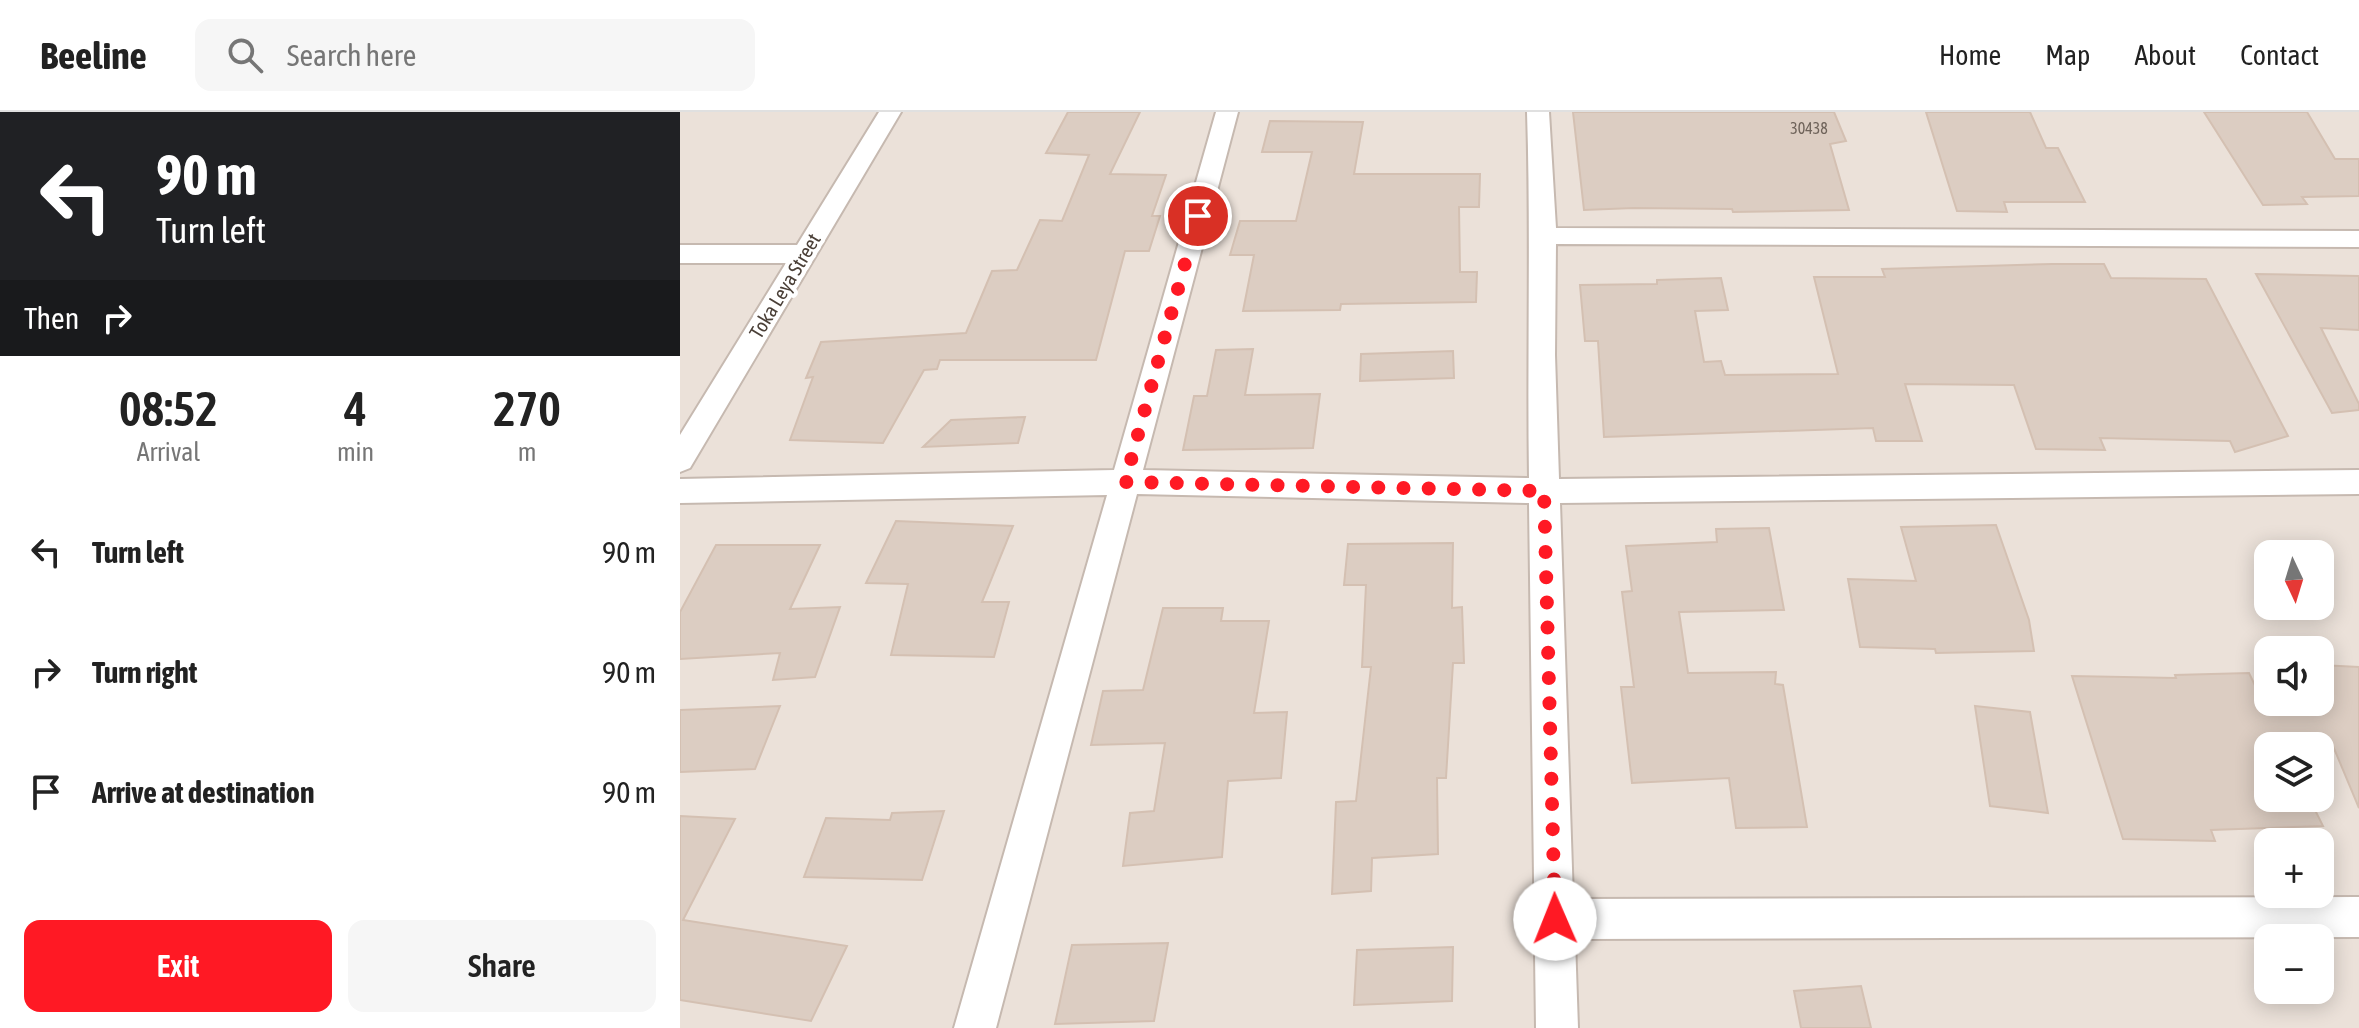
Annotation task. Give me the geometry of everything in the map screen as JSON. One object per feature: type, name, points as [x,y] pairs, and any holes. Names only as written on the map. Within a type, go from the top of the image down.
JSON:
[{"type":"street","name":"Toka Leya Street","points":[[680,460],[890,112]]},
{"type":"street","points":[[975,1028],[1227,112]]},
{"type":"street","points":[[1538,112],[1544,236],[1541,355],[1557,1028]]},
{"type":"street","points":[[1544,236],[2359,239]]},
{"type":"street","points":[[680,254],[804,254]]},
{"type":"street","points":[[680,491],[1125,482],[1544,491],[2357,485]]},
{"type":"street","points":[[1555,919],[2359,917]]},
{"type":"shaded area","points":[[680,112],[2359,112],[2359,1028],[680,1028]]},
{"type":"building","points":[[1068,112],[1140,112],[1110,174],[1166,175],[1152,216],[1160,216],[1149,251],[1125,251],[1096,360],[940,360],[937,369],[924,370],[883,443],[790,440],[813,377],[806,378],[821,342],[966,333],[992,271],[1017,270],[1040,220],[1062,221],[1089,155],[1046,153]]},
{"type":"building","points":[[1573,112],[1834,112],[1846,141],[1830,144],[1849,210],[1584,210]]},
{"type":"building","points":[[1926,112],[2030,112],[2046,148],[2058,148],[2085,202],[2004,202],[2007,212],[1957,211]]},
{"type":"building","points":[[2204,112],[2307,112],[2335,159],[2359,159],[2359,196],[2302,197],[2307,204],[2263,205]]},
{"type":"building","points":[[1270,121],[1363,122],[1354,174],[1480,174],[1479,207],[1459,207],[1460,272],[1477,272],[1476,302],[1341,304],[1340,310],[1243,311],[1254,255],[1230,255],[1240,221],[1296,221],[1312,152],[1262,152]]},
{"type":"building","points":[[2104,264],[2111,278],[2206,279],[2288,436],[2235,452],[2230,441],[2100,438],[2105,450],[2036,449],[2014,385],[1905,384],[1922,441],[1876,441],[1873,428],[1604,437],[1598,341],[1585,341],[1580,285],[1657,284],[1657,280],[1721,278],[1728,310],[1695,311],[1704,362],[1721,361],[1725,375],[1838,374],[1814,277],[1885,277],[1882,269]]},
{"type":"building","points":[[2256,274],[2359,276],[2359,330],[2321,328],[2359,404],[2359,410],[2332,413]]},
{"type":"building","points":[[1253,349],[1245,395],[1320,394],[1313,448],[1183,450],[1194,396],[1207,396],[1216,350]]},
{"type":"building","points":[[1453,351],[1454,378],[1360,381],[1361,354]]},
{"type":"building","points":[[1025,417],[1018,443],[923,447],[951,420]]},
{"type":"building","points":[[896,521],[1013,526],[982,602],[1009,602],[994,657],[891,655],[908,584],[866,583]]},
{"type":"building","points":[[1996,525],[2029,620],[2034,651],[1936,653],[1935,649],[1860,647],[1848,579],[1916,581],[1901,527]]},
{"type":"building","points":[[1769,528],[1784,610],[1679,612],[1688,673],[1776,672],[1775,684],[1783,685],[1807,827],[1736,828],[1729,778],[1632,783],[1621,687],[1634,687],[1622,592],[1632,591],[1626,546],[1717,542],[1716,529]]},
{"type":"building","points":[[1453,543],[1452,608],[1462,607],[1464,663],[1453,663],[1446,778],[1437,778],[1438,854],[1372,858],[1371,891],[1332,894],[1336,802],[1356,801],[1371,667],[1362,667],[1366,585],[1344,585],[1348,544]]},
{"type":"building","points":[[716,545],[820,545],[790,609],[840,607],[815,677],[773,680],[780,653],[680,659],[680,612]]},
{"type":"building","points":[[1163,608],[1223,608],[1221,621],[1269,621],[1254,713],[1287,712],[1281,778],[1228,781],[1222,857],[1123,866],[1130,813],[1154,811],[1165,743],[1091,745],[1103,691],[1143,690]]},
{"type":"building","points":[[2334,666],[2359,667],[2359,808],[2334,748],[2334,732],[2254,732],[2254,812],[2316,812],[2323,826],[2211,830],[2215,841],[2123,839],[2072,676],[2176,678],[2175,675],[2249,673],[2254,683],[2254,716],[2334,716]]},
{"type":"building","points":[[780,706],[755,769],[680,772],[680,710]]},
{"type":"building","points":[[1975,706],[2030,712],[2048,813],[1990,806]]},
{"type":"building","points":[[944,811],[922,880],[804,877],[826,818],[890,820],[892,813]]},
{"type":"building","points":[[680,816],[735,819],[683,920],[847,946],[811,1021],[680,1000]]},
{"type":"building","points":[[1168,943],[1154,1021],[1055,1024],[1072,945]]},
{"type":"building","points":[[1453,947],[1452,1001],[1354,1005],[1357,950]]},
{"type":"building","points":[[1861,986],[1871,1028],[1801,1028],[1794,991]]},
{"type":"route","points":[[1198,216],[1125,482],[1544,491],[1555,919]]}]
